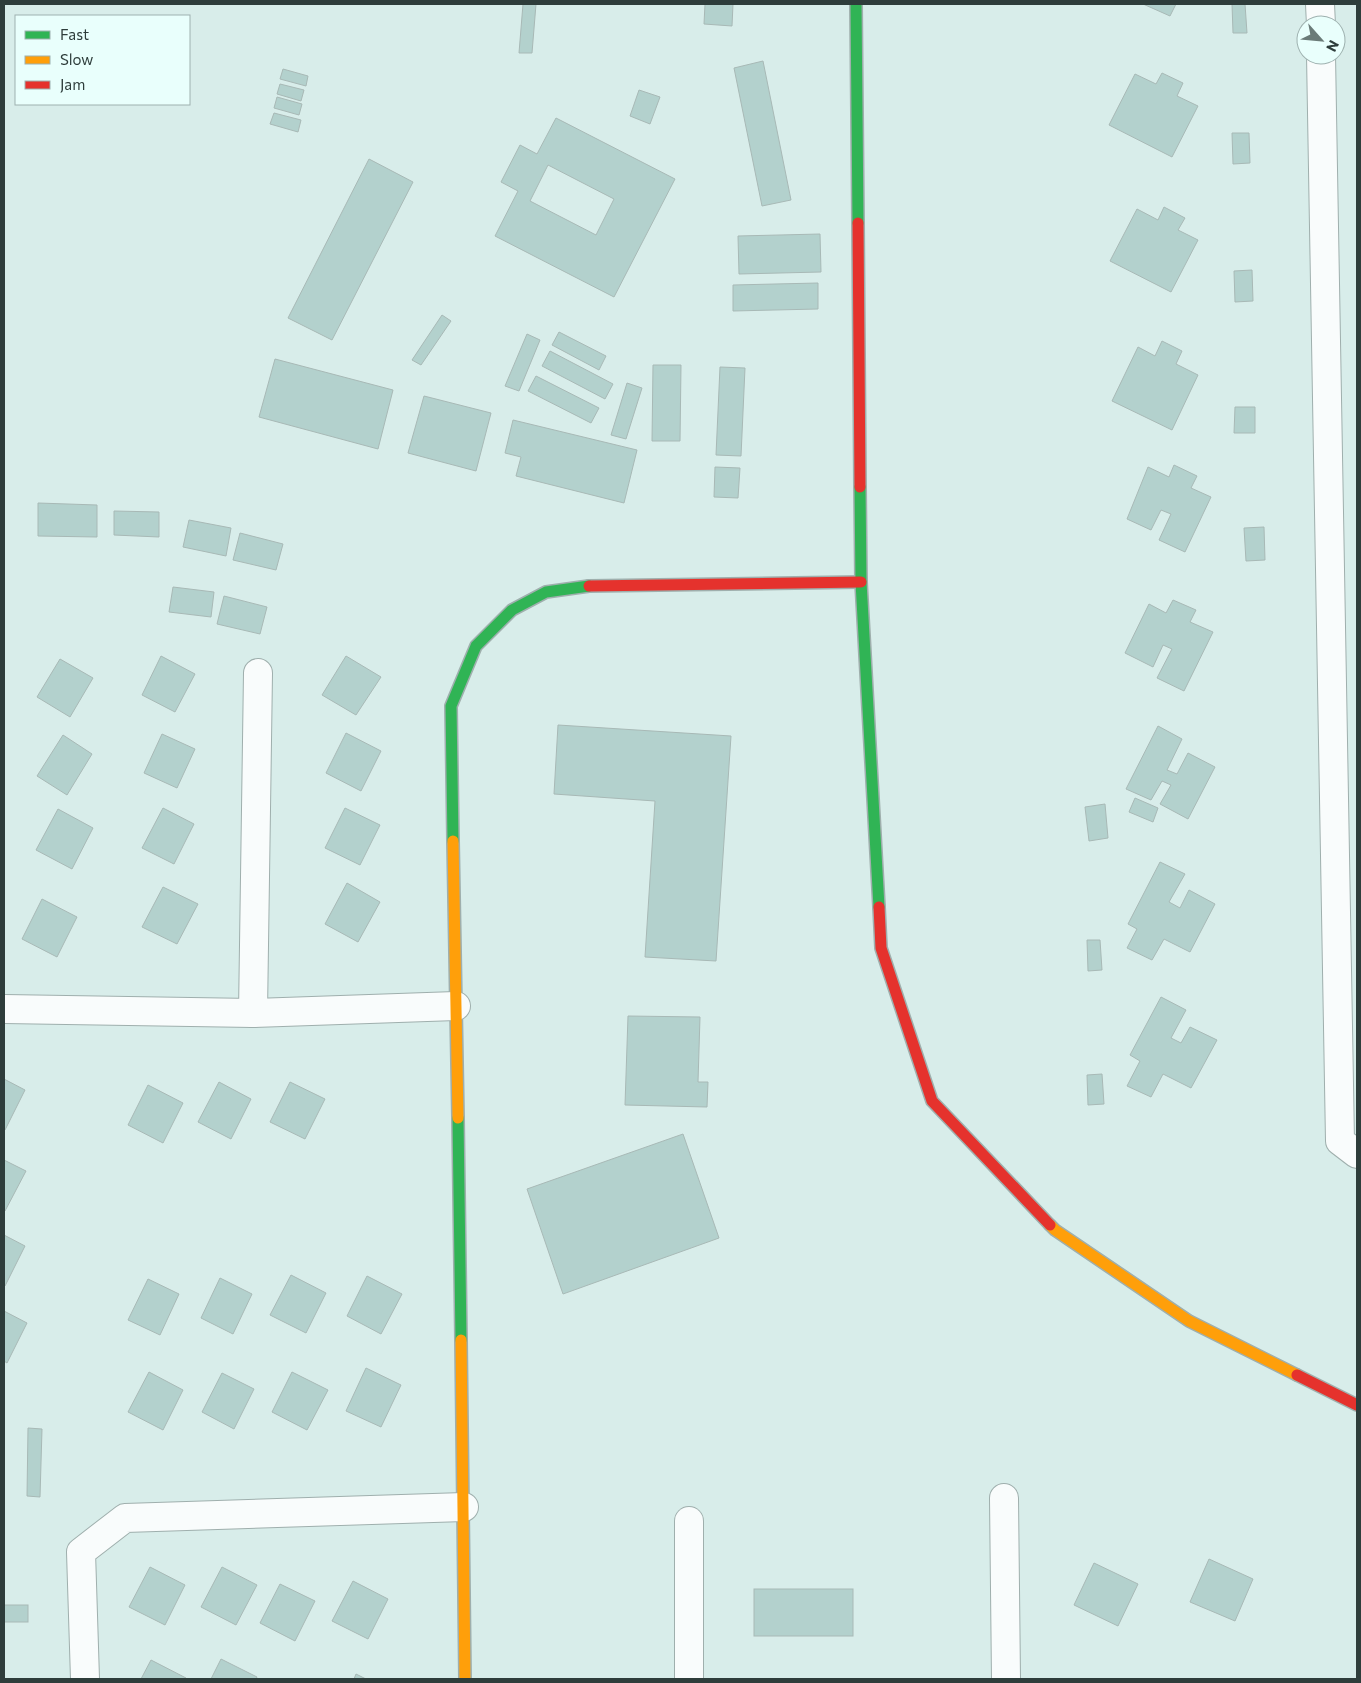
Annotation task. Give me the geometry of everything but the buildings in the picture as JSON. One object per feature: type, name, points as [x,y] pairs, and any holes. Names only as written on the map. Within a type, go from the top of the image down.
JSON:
[{"type":"street","points":[[856,4],[861,582],[880,948],[932,1101],[1055,1230],[1189,1321],[1357,1406]]},
{"type":"street","points":[[1321,65],[1340,1141],[1357,1154]]},
{"type":"street","points":[[466,1679],[451,706],[476,646],[512,610],[546,592],[591,586],[861,582]]},
{"type":"street","points":[[254,1013],[258,673]]},
{"type":"street","points":[[4,1009],[254,1013],[456,1006]]},
{"type":"street","points":[[1004,1498],[1006,1679]]},
{"type":"street","points":[[86,1679],[81,1552],[125,1518],[464,1507]]},
{"type":"street","points":[[689,1521],[689,1679]]},
{"type":"traffic: fast","points":[[856,4],[858,223]]},
{"type":"traffic: fast","points":[[860,487],[861,582],[879,907]]},
{"type":"traffic: fast","points":[[453,841],[451,706],[476,646],[512,610],[546,592],[589,586]]},
{"type":"traffic: fast","points":[[458,1118],[461,1340]]},
{"type":"traffic: slow","points":[[453,841],[458,1118]]},
{"type":"traffic: slow","points":[[1050,1225],[1189,1321],[1297,1375]]},
{"type":"traffic: slow","points":[[461,1340],[465,1679]]},
{"type":"traffic: jam","points":[[858,223],[860,487]]},
{"type":"traffic: jam","points":[[589,586],[861,582]]},
{"type":"traffic: jam","points":[[879,907],[881,948],[932,1101],[1050,1225]]},
{"type":"traffic: jam","points":[[1297,1375],[1357,1405]]}]
